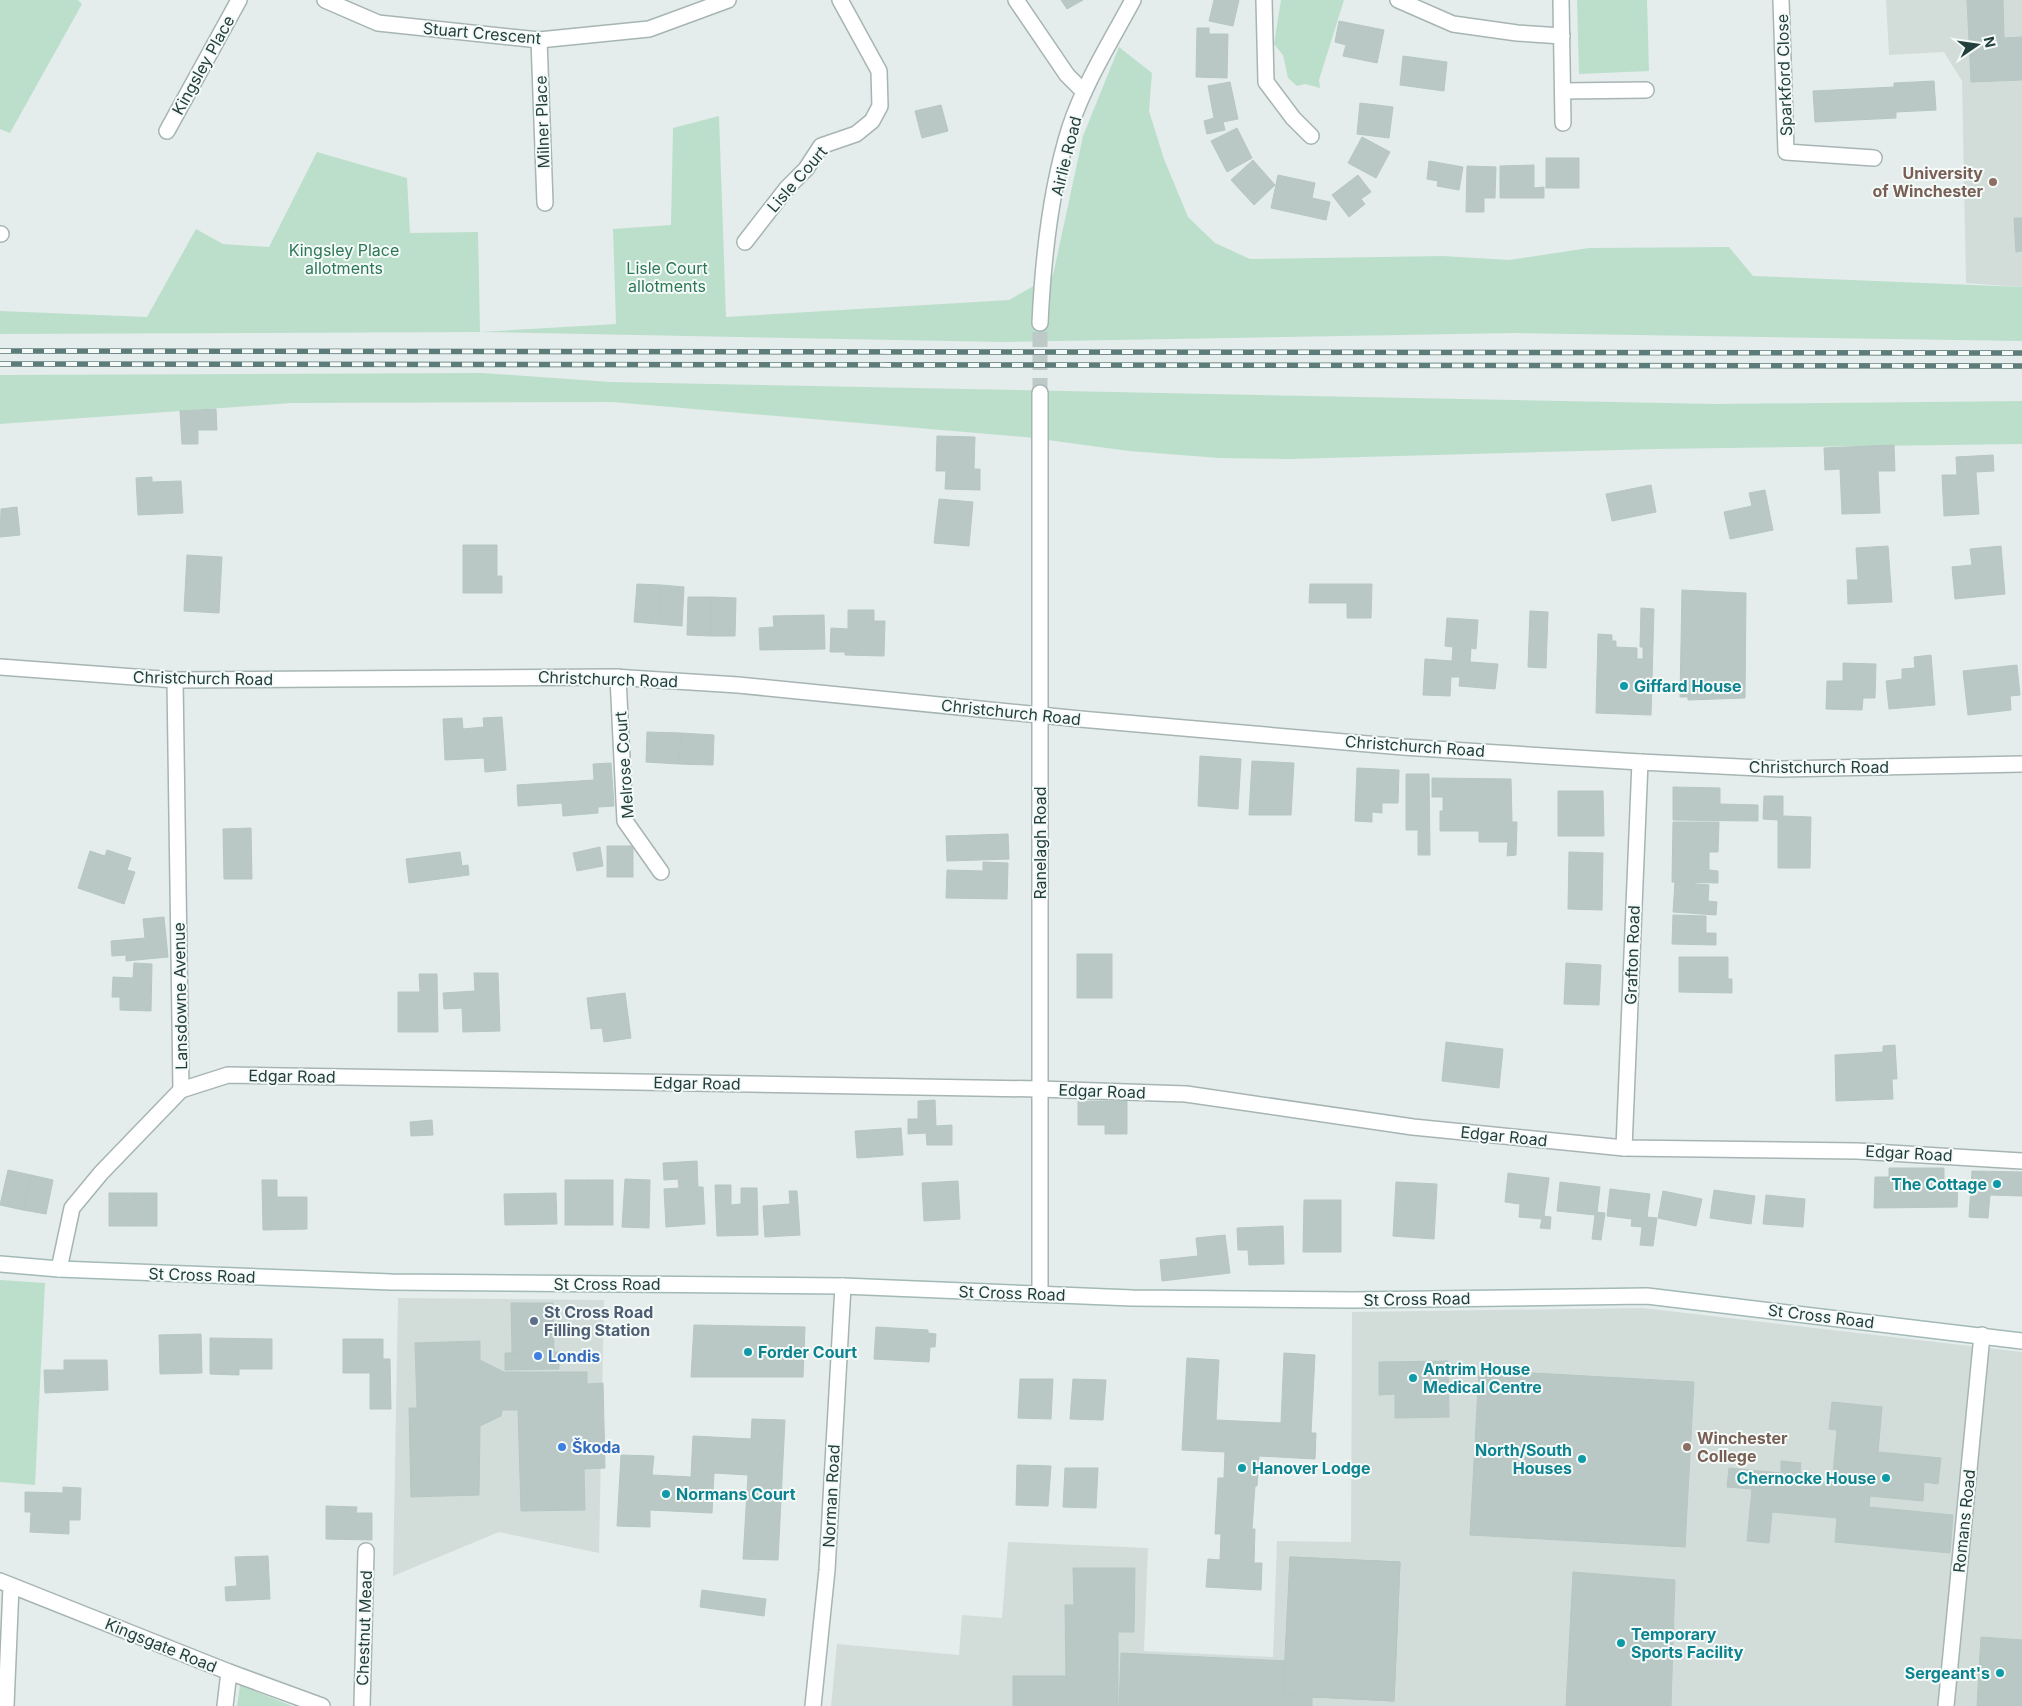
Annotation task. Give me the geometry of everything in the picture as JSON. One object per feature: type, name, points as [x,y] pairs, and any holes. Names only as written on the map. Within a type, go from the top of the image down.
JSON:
[{"type":"street","name":"Kingsley Place","points":[[167,131],[240,0]]},
{"type":"street","name":"Stuart Crescent","points":[[325,0],[378,23],[539,40],[649,28],[728,0]]},
{"type":"street","name":"Lisle Court","points":[[745,242],[787,188],[806,169],[821,146],[856,134],[872,121],[880,106],[879,71],[840,0]]},
{"type":"street","points":[[1016,0],[1067,75],[1084,92]]},
{"type":"street","name":"Airlie Road","points":[[1040,324],[1043,268],[1059,172],[1070,127],[1084,92],[1133,0]]},
{"type":"street","points":[[1264,0],[1266,82],[1293,118],[1311,136]]},
{"type":"street","points":[[1398,0],[1453,24],[1562,36]]},
{"type":"street","points":[[1561,0],[1563,123]]},
{"type":"street","name":"Sparkford Close","points":[[1781,0],[1786,152],[1874,158]]},
{"type":"street","name":"Milner Place","points":[[539,40],[545,204]]},
{"type":"street","points":[[1563,91],[1646,90]]},
{"type":"street","name":"Ranelagh Road","points":[[1040,394],[1040,1293]]},
{"type":"street","name":"Christchurch Road","points":[[0,667],[175,680],[618,677],[748,686],[1041,715],[1403,747],[1640,762],[1782,769],[2022,764]]},
{"type":"street","name":"Melrose Court","points":[[618,677],[624,821],[661,872]]},
{"type":"street","name":"Lansdowne Avenue","points":[[59,1269],[72,1208],[108,1166],[181,1090],[175,680]]},
{"type":"street","name":"Grafton Road","points":[[1624,1148],[1640,762]]},
{"type":"street","name":"Edgar Road","points":[[181,1090],[228,1075],[1039,1088],[1186,1094],[1413,1127],[1624,1148],[1857,1151],[2022,1161]]},
{"type":"street","name":"St Cross Road","points":[[0,1264],[59,1269],[391,1282],[843,1286],[1132,1298],[1353,1300],[1647,1296],[2022,1340]]},
{"type":"street","name":"Norman Road","points":[[814,1706],[827,1570],[843,1286]]},
{"type":"street","name":"Romans Road","points":[[1946,1706],[1982,1336]]},
{"type":"street","name":"Chestnut Mead","points":[[362,1706],[366,1551]]},
{"type":"street","points":[[6,1584],[6,1706]]},
{"type":"street","name":"Kingsgate Road","points":[[6,1584],[322,1706]]},
{"type":"street","points":[[225,1706],[230,1672]]},
{"type":"shaded area","name":"University of Winchester","points":[[1886,0],[2022,0],[2022,287],[1966,283],[1962,81],[1944,52],[1889,55]]},
{"type":"shaded area","points":[[398,1298],[604,1300],[599,1553],[499,1532],[393,1576]]},
{"type":"shaded area","name":"Winchester College","points":[[1643,1308],[2022,1352],[2022,1706],[831,1706],[837,1644],[959,1655],[962,1615],[1002,1618],[1008,1542],[1148,1548],[1144,1651],[1273,1657],[1277,1541],[1351,1542],[1352,1312]]},
{"type":"green space","points":[[0,0],[78,0],[82,4],[10,133],[0,129]]},
{"type":"green space","points":[[1281,0],[1344,0],[1319,80],[1320,88],[1305,84],[1297,86],[1288,78],[1283,55],[1274,44]]},
{"type":"green space","points":[[1577,0],[1647,0],[1649,71],[1579,74]]},
{"type":"green space","name":"Lisle Court allotments","points":[[1119,47],[1152,73],[1149,111],[1164,159],[1188,217],[1215,243],[1250,259],[1443,256],[1509,260],[1589,248],[1729,247],[1753,276],[2022,287],[2022,341],[1515,333],[1003,342],[480,332],[616,324],[613,229],[671,225],[673,128],[719,116],[726,317],[1009,300],[1053,275],[1083,136]]},
{"type":"green space","name":"Kingsley Place allotments","points":[[317,152],[407,178],[410,233],[478,232],[480,332],[0,334],[0,311],[147,317],[196,229],[223,244],[269,247]]},
{"type":"green space","points":[[482,373],[610,382],[1715,404],[2022,401],[2022,444],[1656,449],[1290,459],[1219,458],[1129,451],[1025,437],[612,402],[291,403],[0,424],[0,375]]},
{"type":"green space","points":[[0,1280],[45,1283],[35,1485],[0,1482]]},
{"type":"green space","points":[[240,1685],[292,1706],[237,1706]]},
{"type":"building","points":[[1061,0],[1083,0],[1067,9]]},
{"type":"building","points":[[1214,0],[1239,0],[1233,26],[1209,21]]},
{"type":"building","points":[[1967,0],[2003,0],[2004,38],[2022,37],[2022,80],[1971,82]]},
{"type":"building","points":[[1339,21],[1384,30],[1377,63],[1343,56],[1346,45],[1335,42]]},
{"type":"building","points":[[1197,28],[1209,28],[1209,34],[1228,34],[1227,78],[1196,77]]},
{"type":"building","points":[[1403,56],[1447,62],[1444,91],[1400,85]]},
{"type":"building","points":[[1934,81],[1936,110],[1896,112],[1896,118],[1815,122],[1813,91],[1894,87],[1894,83]]},
{"type":"building","points":[[1230,82],[1238,119],[1223,122],[1225,130],[1207,134],[1204,121],[1214,118],[1208,86]]},
{"type":"building","points":[[1360,103],[1393,107],[1389,138],[1357,134]]},
{"type":"building","points":[[941,105],[948,131],[922,138],[915,111]]},
{"type":"building","points":[[1237,128],[1252,158],[1227,172],[1211,141]]},
{"type":"building","points":[[1362,137],[1390,152],[1376,178],[1348,163]]},
{"type":"building","points":[[1546,158],[1579,158],[1579,188],[1546,188]]},
{"type":"building","points":[[1253,160],[1275,185],[1254,205],[1231,180]]},
{"type":"building","points":[[1429,161],[1463,167],[1459,190],[1437,186],[1438,181],[1427,179]]},
{"type":"building","points":[[1534,165],[1534,188],[1544,187],[1544,198],[1500,198],[1500,166]]},
{"type":"building","points":[[1467,166],[1496,167],[1495,198],[1484,198],[1484,212],[1466,212]]},
{"type":"building","points":[[1278,175],[1315,183],[1312,198],[1330,202],[1326,220],[1271,208]]},
{"type":"building","points":[[1358,175],[1371,192],[1361,199],[1365,204],[1349,217],[1332,195]]},
{"type":"building","points":[[2014,218],[2022,218],[2022,251],[2016,252]]},
{"type":"building","points":[[216,409],[217,430],[198,430],[198,444],[182,444],[180,411]]},
{"type":"building","points":[[937,436],[975,437],[974,469],[980,469],[980,490],[945,489],[946,471],[936,471]]},
{"type":"building","points":[[1894,445],[1895,471],[1878,471],[1880,513],[1842,514],[1840,469],[1825,470],[1824,448]]},
{"type":"building","points":[[1993,455],[1994,471],[1976,472],[1979,514],[1944,516],[1942,475],[1957,475],[1956,457]]},
{"type":"building","points":[[152,477],[152,482],[181,481],[183,513],[138,515],[136,478]]},
{"type":"building","points":[[1651,485],[1656,512],[1612,521],[1606,494]]},
{"type":"building","points":[[1765,490],[1773,530],[1730,539],[1724,512],[1752,506],[1749,493]]},
{"type":"building","points":[[939,499],[973,502],[969,546],[934,543]]},
{"type":"building","points":[[17,507],[20,535],[0,537],[1,509]]},
{"type":"building","points":[[463,545],[497,545],[497,576],[502,576],[502,593],[463,593]]},
{"type":"building","points":[[1888,546],[1892,602],[1848,604],[1847,580],[1858,580],[1856,548]]},
{"type":"building","points":[[2001,546],[2005,594],[1955,599],[1952,567],[1972,565],[1970,549]]},
{"type":"building","points":[[187,555],[222,557],[219,613],[184,611]]},
{"type":"building","points":[[637,584],[661,585],[658,624],[634,622]]},
{"type":"building","points":[[1310,584],[1372,584],[1371,618],[1347,618],[1347,603],[1309,603]]},
{"type":"building","points":[[661,585],[684,587],[682,626],[658,624]]},
{"type":"building","points":[[1682,590],[1746,593],[1745,698],[1688,700],[1688,697],[1680,697]]},
{"type":"building","points":[[688,597],[712,597],[711,636],[687,635]]},
{"type":"building","points":[[712,597],[736,598],[735,636],[711,636]]},
{"type":"building","name":"Giffard House","points":[[1641,608],[1654,609],[1651,715],[1596,713],[1598,634],[1612,635],[1612,641],[1616,641],[1616,647],[1637,648],[1637,659],[1643,659],[1643,647],[1640,647]]},
{"type":"building","points":[[848,610],[874,610],[874,621],[885,621],[884,656],[845,655],[845,652],[830,652],[831,628],[848,629]]},
{"type":"building","points":[[1530,611],[1548,612],[1546,668],[1528,667]]},
{"type":"building","points":[[824,615],[825,649],[760,650],[759,628],[774,627],[773,616]]},
{"type":"building","points":[[1447,618],[1478,620],[1476,649],[1471,648],[1470,662],[1498,664],[1495,689],[1459,686],[1460,677],[1451,677],[1450,696],[1423,695],[1425,659],[1452,661],[1453,647],[1445,646]]},
{"type":"building","points":[[1931,655],[1935,705],[1889,709],[1886,681],[1902,679],[1902,669],[1915,668],[1914,657]]},
{"type":"building","points":[[1843,663],[1876,664],[1875,698],[1863,698],[1862,710],[1826,709],[1827,681],[1843,681]]},
{"type":"building","points":[[2017,665],[2020,695],[2010,696],[2011,710],[1968,715],[1963,671]]},
{"type":"building","points":[[502,717],[506,770],[485,772],[484,758],[445,760],[443,719],[462,718],[463,729],[484,727],[483,718]]},
{"type":"building","points":[[647,732],[681,733],[679,764],[646,762]]},
{"type":"building","points":[[681,733],[714,735],[713,765],[679,764]]},
{"type":"building","points":[[1200,756],[1241,759],[1238,809],[1198,806]]},
{"type":"building","points":[[1252,761],[1294,763],[1291,815],[1249,815]]},
{"type":"building","points":[[611,763],[614,806],[598,807],[598,813],[563,816],[562,803],[518,806],[517,785],[594,780],[593,764]]},
{"type":"building","points":[[1357,768],[1399,770],[1398,803],[1382,803],[1382,813],[1372,812],[1372,822],[1355,821]]},
{"type":"building","points":[[1406,774],[1429,774],[1430,855],[1418,855],[1418,830],[1406,830]]},
{"type":"building","points":[[1432,778],[1511,779],[1512,822],[1517,822],[1516,855],[1507,856],[1508,842],[1479,842],[1479,831],[1440,831],[1440,811],[1443,811],[1443,797],[1432,797]]},
{"type":"building","points":[[1673,787],[1720,788],[1720,804],[1758,805],[1758,821],[1673,820]]},
{"type":"building","points":[[1558,791],[1603,791],[1604,836],[1558,836]]},
{"type":"building","points":[[1764,796],[1783,796],[1783,816],[1811,817],[1810,868],[1778,868],[1778,820],[1763,819]]},
{"type":"building","points":[[1673,822],[1719,822],[1718,852],[1709,852],[1709,870],[1718,871],[1718,883],[1672,882]]},
{"type":"building","points":[[251,828],[252,879],[224,879],[223,829]]},
{"type":"building","points":[[1008,834],[1009,859],[947,861],[946,836]]},
{"type":"building","points":[[607,846],[633,846],[633,877],[607,877]]},
{"type":"building","points":[[600,847],[603,866],[577,871],[573,853]]},
{"type":"building","points":[[107,850],[131,858],[127,870],[135,872],[124,904],[78,888],[90,851],[105,856]]},
{"type":"building","points":[[460,852],[462,866],[468,865],[469,875],[409,883],[406,859]]},
{"type":"building","points":[[1569,852],[1603,853],[1602,910],[1568,909]]},
{"type":"building","points":[[983,862],[1008,863],[1007,899],[946,898],[947,870],[983,871]]},
{"type":"building","points":[[1675,882],[1709,885],[1708,901],[1717,902],[1716,915],[1673,912]]},
{"type":"building","points":[[1673,915],[1706,916],[1706,933],[1716,933],[1716,945],[1672,944]]},
{"type":"building","points":[[164,917],[168,957],[126,961],[126,955],[112,956],[111,941],[145,938],[143,919]]},
{"type":"building","points":[[1077,954],[1112,954],[1112,998],[1077,998]]},
{"type":"building","points":[[1679,957],[1728,957],[1728,979],[1732,979],[1732,993],[1679,992]]},
{"type":"building","points":[[134,963],[152,964],[151,1011],[120,1010],[120,997],[112,997],[113,977],[133,978]]},
{"type":"building","points":[[1566,963],[1601,965],[1599,1005],[1564,1004]]},
{"type":"building","points":[[474,973],[498,973],[500,1031],[463,1032],[462,1008],[444,1009],[443,993],[475,991]]},
{"type":"building","points":[[419,974],[437,974],[438,1032],[398,1032],[398,992],[420,992]]},
{"type":"building","points":[[625,993],[631,1038],[604,1042],[602,1028],[591,1029],[587,998]]},
{"type":"building","points":[[1446,1042],[1503,1049],[1499,1088],[1442,1081]]},
{"type":"building","points":[[1895,1045],[1897,1079],[1892,1079],[1893,1099],[1836,1101],[1835,1055],[1883,1052],[1883,1046]]},
{"type":"building","points":[[935,1100],[936,1126],[952,1125],[952,1145],[927,1145],[926,1133],[908,1134],[908,1119],[918,1119],[918,1101]]},
{"type":"building","points":[[1078,1101],[1127,1101],[1127,1134],[1105,1134],[1105,1125],[1078,1125]]},
{"type":"building","points":[[432,1120],[433,1135],[411,1136],[410,1122]]},
{"type":"building","points":[[901,1128],[903,1155],[857,1158],[855,1131]]},
{"type":"building","points":[[697,1161],[698,1187],[703,1187],[705,1224],[666,1227],[664,1189],[679,1188],[678,1179],[664,1180],[663,1163]]},
{"type":"building","points":[[1889,1168],[1944,1168],[1944,1183],[1958,1182],[1957,1207],[1874,1208],[1875,1177],[1889,1177]]},
{"type":"building","points":[[8,1170],[31,1175],[23,1210],[0,1205]]},
{"type":"building","name":"The Cottage","points":[[1972,1171],[2022,1172],[2022,1196],[1990,1195],[1988,1218],[1969,1217]]},
{"type":"building","points":[[1508,1173],[1549,1178],[1544,1216],[1551,1217],[1550,1229],[1540,1228],[1542,1219],[1519,1217],[1520,1204],[1505,1202]]},
{"type":"building","points":[[31,1175],[53,1180],[46,1214],[23,1210]]},
{"type":"building","points":[[625,1179],[650,1180],[649,1228],[622,1227]]},
{"type":"building","points":[[262,1180],[277,1180],[277,1197],[307,1197],[307,1229],[263,1230]]},
{"type":"building","points":[[565,1180],[589,1180],[589,1225],[565,1225]]},
{"type":"building","points":[[589,1180],[613,1180],[613,1225],[589,1225]]},
{"type":"building","points":[[958,1181],[960,1219],[924,1221],[922,1183]]},
{"type":"building","points":[[1396,1182],[1437,1184],[1434,1239],[1393,1236]]},
{"type":"building","points":[[1560,1182],[1600,1187],[1597,1212],[1605,1213],[1601,1240],[1592,1239],[1595,1215],[1557,1211]]},
{"type":"building","points":[[715,1185],[731,1185],[731,1205],[741,1204],[741,1188],[757,1188],[758,1235],[717,1236]]},
{"type":"building","points":[[1610,1189],[1650,1194],[1647,1217],[1657,1218],[1653,1246],[1640,1245],[1642,1227],[1631,1226],[1632,1219],[1607,1216]]},
{"type":"building","points":[[1714,1190],[1755,1196],[1751,1224],[1710,1218]]},
{"type":"building","points":[[789,1191],[797,1191],[800,1235],[765,1237],[763,1206],[790,1204]]},
{"type":"building","points":[[1663,1191],[1702,1199],[1696,1226],[1658,1218]]},
{"type":"building","points":[[109,1193],[134,1193],[134,1226],[109,1226]]},
{"type":"building","points":[[134,1193],[157,1193],[157,1226],[134,1226]]},
{"type":"building","points":[[556,1193],[557,1224],[505,1225],[504,1194]]},
{"type":"building","points":[[1766,1195],[1805,1199],[1803,1227],[1763,1224]]},
{"type":"building","points":[[1304,1200],[1341,1200],[1341,1252],[1303,1252]]},
{"type":"building","points":[[1283,1226],[1284,1264],[1249,1265],[1248,1250],[1238,1250],[1237,1228]]},
{"type":"building","points":[[1225,1235],[1230,1273],[1162,1281],[1160,1260],[1198,1256],[1196,1238]]},
{"type":"building","points":[[511,1303],[553,1303],[554,1352],[512,1353]]},
{"type":"building","name":"Forder Court","points":[[694,1325],[805,1327],[803,1377],[691,1377]]},
{"type":"building","points":[[876,1327],[928,1330],[928,1333],[936,1334],[935,1347],[930,1347],[929,1362],[874,1359]]},
{"type":"building","points":[[201,1334],[202,1373],[160,1374],[159,1335]]},
{"type":"building","points":[[210,1338],[272,1339],[272,1369],[239,1369],[239,1375],[210,1374]]},
{"type":"building","points":[[343,1339],[383,1339],[383,1359],[390,1359],[391,1409],[370,1409],[370,1373],[343,1373]]},
{"type":"building","name":"Škoda","points":[[480,1341],[480,1360],[504,1372],[587,1372],[587,1384],[603,1383],[605,1468],[584,1469],[585,1510],[521,1511],[518,1410],[502,1410],[501,1416],[480,1426],[479,1495],[411,1497],[409,1408],[417,1408],[415,1343]]},
{"type":"building","points":[[559,1352],[559,1369],[505,1370],[505,1353]]},
{"type":"building","name":"Hanover Lodge","points":[[1284,1353],[1315,1355],[1311,1433],[1316,1433],[1315,1459],[1259,1456],[1252,1529],[1255,1529],[1254,1563],[1262,1563],[1261,1590],[1206,1587],[1208,1559],[1220,1560],[1221,1534],[1215,1534],[1218,1478],[1224,1478],[1225,1452],[1182,1450],[1187,1358],[1219,1360],[1216,1420],[1281,1423]]},
{"type":"building","points":[[64,1360],[107,1360],[108,1390],[45,1393],[44,1370],[64,1370]]},
{"type":"building","name":"Antrim House Medical Centre","points":[[1448,1361],[1449,1417],[1395,1418],[1395,1394],[1379,1395],[1379,1362]]},
{"type":"building","name":"North/South Houses","points":[[1479,1370],[1694,1382],[1685,1547],[1470,1535]]},
{"type":"building","points":[[1020,1379],[1053,1379],[1051,1419],[1018,1418]]},
{"type":"building","points":[[1073,1379],[1106,1380],[1103,1420],[1070,1419]]},
{"type":"building","name":"Chernocke House","points":[[1832,1402],[1882,1407],[1878,1452],[1941,1458],[1938,1484],[1924,1482],[1923,1501],[1870,1496],[1869,1507],[1953,1515],[1950,1553],[1835,1542],[1837,1518],[1772,1512],[1769,1543],[1747,1541],[1752,1489],[1727,1487],[1729,1468],[1781,1473],[1781,1461],[1801,1463],[1800,1472],[1818,1474],[1816,1482],[1832,1484],[1837,1430],[1829,1429]]},
{"type":"building","name":"Normans Court","points":[[752,1419],[785,1420],[778,1560],[743,1559],[748,1475],[714,1473],[712,1513],[650,1510],[650,1527],[617,1526],[621,1455],[654,1456],[652,1475],[691,1477],[693,1436],[751,1439]]},
{"type":"building","points":[[1017,1465],[1051,1466],[1048,1506],[1016,1505]]},
{"type":"building","points":[[1065,1468],[1098,1468],[1096,1508],[1063,1507]]},
{"type":"building","points":[[63,1487],[81,1488],[80,1520],[69,1520],[69,1534],[30,1532],[31,1512],[25,1512],[25,1492],[63,1493]]},
{"type":"building","points":[[326,1506],[357,1507],[356,1513],[372,1513],[372,1540],[326,1539]]},
{"type":"building","points":[[268,1556],[270,1599],[226,1601],[225,1587],[237,1586],[235,1557]]},
{"type":"building","points":[[1290,1557],[1400,1562],[1394,1701],[1312,1697],[1312,1706],[1119,1706],[1121,1653],[1286,1661]]},
{"type":"building","points":[[1290,1557],[1400,1562],[1394,1701],[1283,1695]]},
{"type":"building","points":[[1073,1568],[1135,1568],[1134,1632],[1118,1632],[1118,1706],[1013,1706],[1013,1676],[1066,1676],[1065,1605],[1074,1605]]},
{"type":"building","name":"Temporary Sports Facility","points":[[1573,1572],[1675,1580],[1671,1706],[1566,1706]]},
{"type":"building","points":[[702,1590],[766,1599],[764,1616],[700,1607]]},
{"type":"building","name":"Sergeant's","points":[[1981,1637],[2022,1640],[2022,1706],[1977,1706]]},
{"type":"tunnel","points":[[1040,323],[1040,393]]},
{"type":"railway","points":[[0,351],[2022,353]]},
{"type":"railway","points":[[0,364],[2022,366]]},
{"type":"place","name":"University of Winchester","points":[[1993,182]]},
{"type":"place","name":"Giffard House","points":[[1624,686]]},
{"type":"place","name":"The Cottage","points":[[1997,1184]]},
{"type":"place","name":"St Cross Road Filling Station","points":[[534,1321]]},
{"type":"place","name":"Forder Court","points":[[748,1352]]},
{"type":"place","name":"Londis","points":[[538,1356]]},
{"type":"place","name":"Antrim House Medical Centre","points":[[1413,1378]]},
{"type":"place","name":"Škoda","points":[[562,1447]]},
{"type":"place","name":"Winchester College","points":[[1687,1447]]},
{"type":"place","name":"North/South Houses","points":[[1582,1459]]},
{"type":"place","name":"Hanover Lodge","points":[[1242,1468]]},
{"type":"place","name":"Chernocke House","points":[[1886,1478]]},
{"type":"place","name":"Normans Court","points":[[666,1494]]},
{"type":"place","name":"Temporary Sports Facility","points":[[1621,1643]]},
{"type":"place","name":"Sergeant's","points":[[2000,1673]]}]
